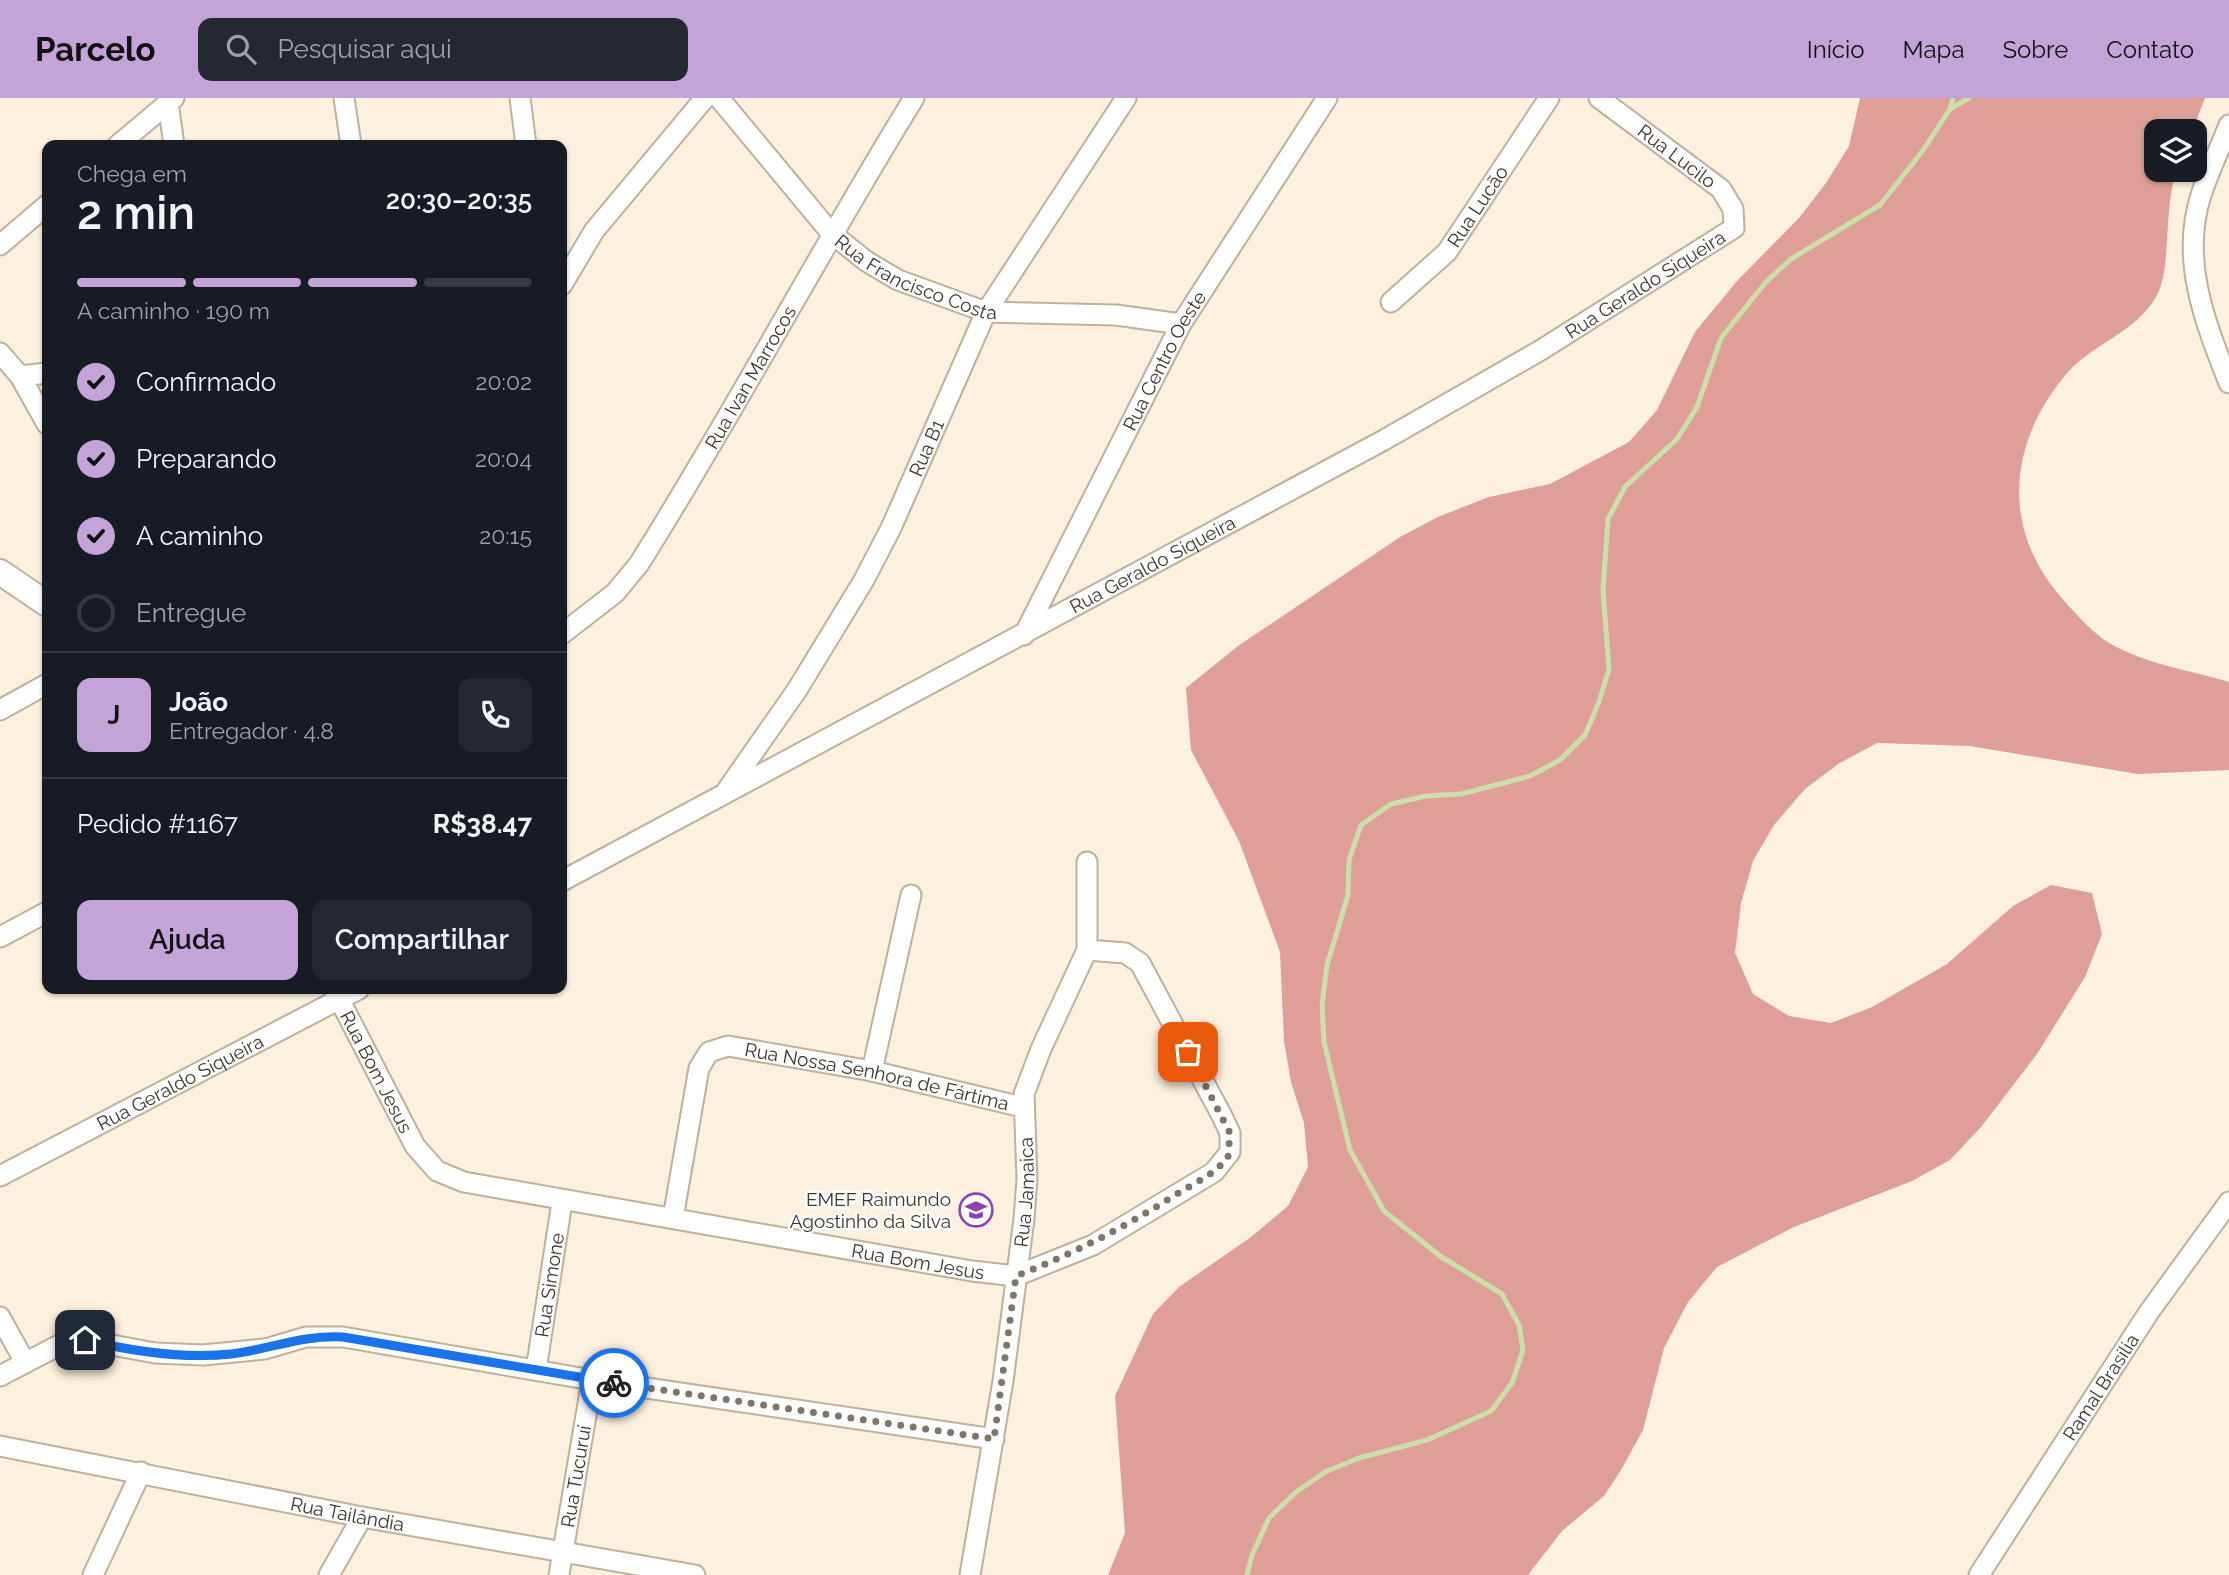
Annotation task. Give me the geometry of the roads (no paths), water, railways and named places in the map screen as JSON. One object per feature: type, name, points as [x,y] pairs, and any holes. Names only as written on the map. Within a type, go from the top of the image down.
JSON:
[{"type":"street","points":[[344,98],[350,140]]},
{"type":"street","points":[[520,98],[525,140]]},
{"type":"street","points":[[686,98],[686,120]]},
{"type":"street","points":[[567,277],[594,231],[705,98]]},
{"type":"street","name":"Rua Francisco Costa","points":[[719,98],[831,233],[866,261],[898,280],[986,312],[1116,315],[1181,324]]},
{"type":"street","name":"Rua Ivan Marrocos","points":[[567,631],[615,593],[639,564],[760,362],[831,233],[914,98]]},
{"type":"street","name":"Rua B1","points":[[724,794],[797,690],[864,580],[891,528],[986,312],[1126,98]]},
{"type":"street","name":"Rua Centro Oeste","points":[[1024,635],[1181,324],[1327,98]]},
{"type":"street","name":"Rua Lucão","points":[[1391,302],[1447,252],[1549,98]]},
{"type":"street","name":"Rua Lucilo","points":[[1599,98],[1717,185],[1734,209],[1734,228]]},
{"type":"street","points":[[124,140],[171,101]]},
{"type":"street","points":[[171,101],[174,140]]},
{"type":"street","points":[[2229,125],[2200,197],[2192,260],[2202,314],[2229,383]]},
{"type":"street","points":[[0,245],[42,209]]},
{"type":"street","name":"Rua Geraldo Siqueira","points":[[567,878],[1384,440],[1541,350],[1734,228]]},
{"type":"street","points":[[0,353],[20,376],[42,415]]},
{"type":"street","points":[[20,376],[42,374]]},
{"type":"street","points":[[0,572],[42,601]]},
{"type":"street","points":[[0,710],[42,687]]},
{"type":"street","name":"Rua Jamaica","points":[[970,1575],[994,1439],[1027,1180],[1022,1107],[1041,1049],[1087,950],[1087,862]]},
{"type":"street","points":[[872,1071],[911,895]]},
{"type":"street","points":[[0,937],[42,915]]},
{"type":"street","name":"Rua Bom Jesus","points":[[336,994],[415,1146],[427,1162],[449,1178],[562,1202],[673,1218],[972,1271],[1016,1276],[1093,1245],[1129,1225],[1214,1171],[1230,1152],[1230,1133],[1222,1116],[1140,962],[1125,953],[1087,950]]},
{"type":"street","name":"Rua Geraldo Siqueira","points":[[0,1176],[336,994]]},
{"type":"street","name":"Rua Nossa Senhora de Fártima","points":[[673,1218],[699,1068],[709,1052],[728,1046],[872,1071],[1022,1107]]},
{"type":"street","name":"Rua Simone","points":[[536,1370],[562,1202]]},
{"type":"street","name":"Ramal Brasília","points":[[1979,1575],[2149,1312],[2229,1202]]},
{"type":"street","points":[[0,1317],[26,1362]]},
{"type":"street","points":[[0,1376],[55,1344],[77,1340],[155,1353],[203,1355],[241,1353],[306,1337],[325,1336],[592,1380],[994,1439]]},
{"type":"street","name":"Rua Tucuruí","points":[[559,1575],[592,1380]]},
{"type":"street","name":"Rua Tailândia","points":[[0,1446],[362,1517],[564,1550],[695,1575]]},
{"type":"street","points":[[93,1575],[141,1472]]},
{"type":"street","points":[[329,1575],[362,1517]]},
{"type":"waterway","points":[[1247,1575],[1252,1555],[1269,1518],[1296,1492],[1325,1472],[1359,1458],[1427,1440],[1491,1411],[1512,1383],[1523,1350],[1519,1325],[1502,1294],[1440,1256],[1384,1211],[1350,1150],[1324,1042],[1322,1005],[1327,965],[1348,895],[1349,860],[1361,825],[1391,804],[1426,796],[1461,794],[1530,776],[1560,760],[1585,735],[1609,669],[1603,590],[1608,519],[1625,487],[1677,439],[1697,407],[1721,338],[1766,282],[1791,259],[1880,205],[1924,149],[1950,109],[1953,98]]},
{"type":"waterway","points":[[1950,109],[1969,98]]},
{"type":"place","name":"EMEF Raimundo Agostinho da Silva","points":[[976,1210]]}]
